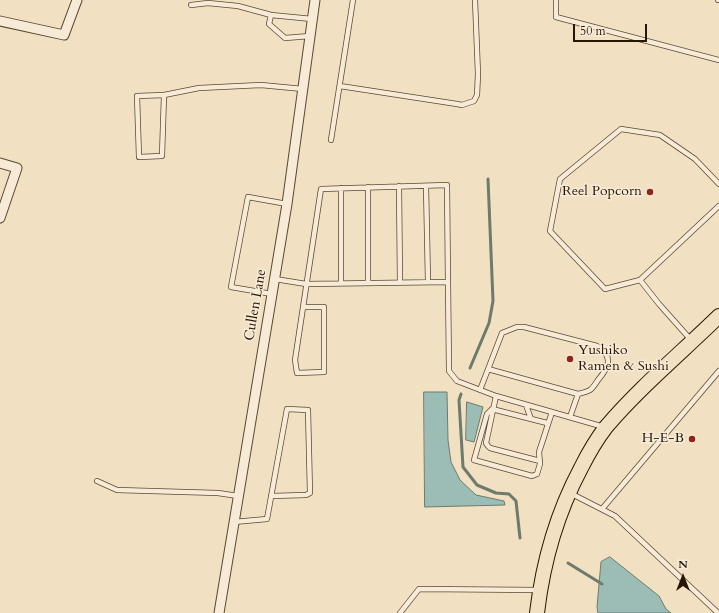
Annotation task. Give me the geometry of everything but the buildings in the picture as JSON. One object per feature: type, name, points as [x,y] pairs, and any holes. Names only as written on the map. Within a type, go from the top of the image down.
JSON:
[{"type":"main road","points":[[537,613],[540,590],[557,522],[568,492],[590,451],[606,427],[640,390],[719,316]]},
{"type":"street","points":[[0,21],[64,35],[77,0]]},
{"type":"street","name":"Cullen Lane","points":[[219,613],[287,204],[315,0]]},
{"type":"street","points":[[0,163],[17,168],[0,218]]},
{"type":"lane","points":[[331,140],[353,0]]},
{"type":"lane","points":[[340,86],[462,105],[474,101],[477,95],[478,74],[475,0]]},
{"type":"lane","points":[[556,0],[556,17],[719,60]]},
{"type":"lane","points":[[191,5],[208,3],[238,6],[271,15],[312,19]]},
{"type":"lane","points":[[271,15],[269,24],[285,38],[310,36]]},
{"type":"lane","points":[[164,95],[162,156],[139,157],[137,96],[164,95],[199,88],[254,85],[303,89]]},
{"type":"lane","points":[[719,184],[694,159],[660,135],[621,129],[560,179],[550,231],[604,289],[640,280],[719,206]]},
{"type":"lane","points":[[303,307],[324,307],[324,372],[298,373],[295,360],[306,284],[321,189],[447,185],[449,371],[457,381],[496,396],[606,427]]},
{"type":"lane","points":[[399,186],[400,282]]},
{"type":"lane","points":[[426,186],[428,282]]},
{"type":"lane","points":[[368,187],[368,283]]},
{"type":"lane","points":[[341,188],[341,283]]},
{"type":"lane","points":[[272,294],[231,287],[248,197],[287,204]]},
{"type":"lane","points":[[275,279],[306,284],[448,282]]},
{"type":"lane","points":[[640,280],[692,342]]},
{"type":"lane","points":[[480,390],[488,369],[502,333],[518,327],[524,327],[597,346],[608,356],[606,371],[590,390],[578,394],[488,369]]},
{"type":"lane","points":[[602,509],[719,371]]},
{"type":"lane","points":[[570,417],[578,394]]},
{"type":"lane","points":[[496,396],[492,409],[493,415],[486,443],[488,446],[490,448],[540,460]]},
{"type":"lane","points":[[526,405],[531,419]]},
{"type":"lane","points":[[234,522],[267,519],[271,496],[287,409],[308,410],[310,493],[306,495],[271,496]]},
{"type":"lane","points":[[492,409],[547,423]]},
{"type":"lane","points":[[492,409],[487,414],[474,460],[532,476],[537,474],[540,452],[547,423],[552,412]]},
{"type":"lane","points":[[97,481],[117,490],[218,493],[238,496]]},
{"type":"lane","points":[[568,492],[615,516],[718,613]]},
{"type":"lane","points":[[400,613],[420,590],[540,590]]},
{"type":"water","points":[[424,392],[447,392],[448,440],[451,462],[460,480],[476,495],[504,501],[505,505],[425,507]]},
{"type":"water","points":[[467,402],[483,407],[474,442],[466,440]]},
{"type":"water","points":[[610,557],[659,596],[666,609],[671,613],[598,613],[597,607],[601,562]]},
{"type":"waterway","points":[[470,368],[489,323],[493,301],[488,179]]},
{"type":"waterway","points":[[461,394],[459,400],[463,467],[477,485],[496,493],[509,494],[516,501],[520,538]]},
{"type":"waterway","points":[[568,563],[602,584]]},
{"type":"place","name":"Reel Popcorn","points":[[650,192]]},
{"type":"place","name":"Yushiko Ramen & Sushi","points":[[570,359]]},
{"type":"place","name":"H-E-B","points":[[692,439]]}]
